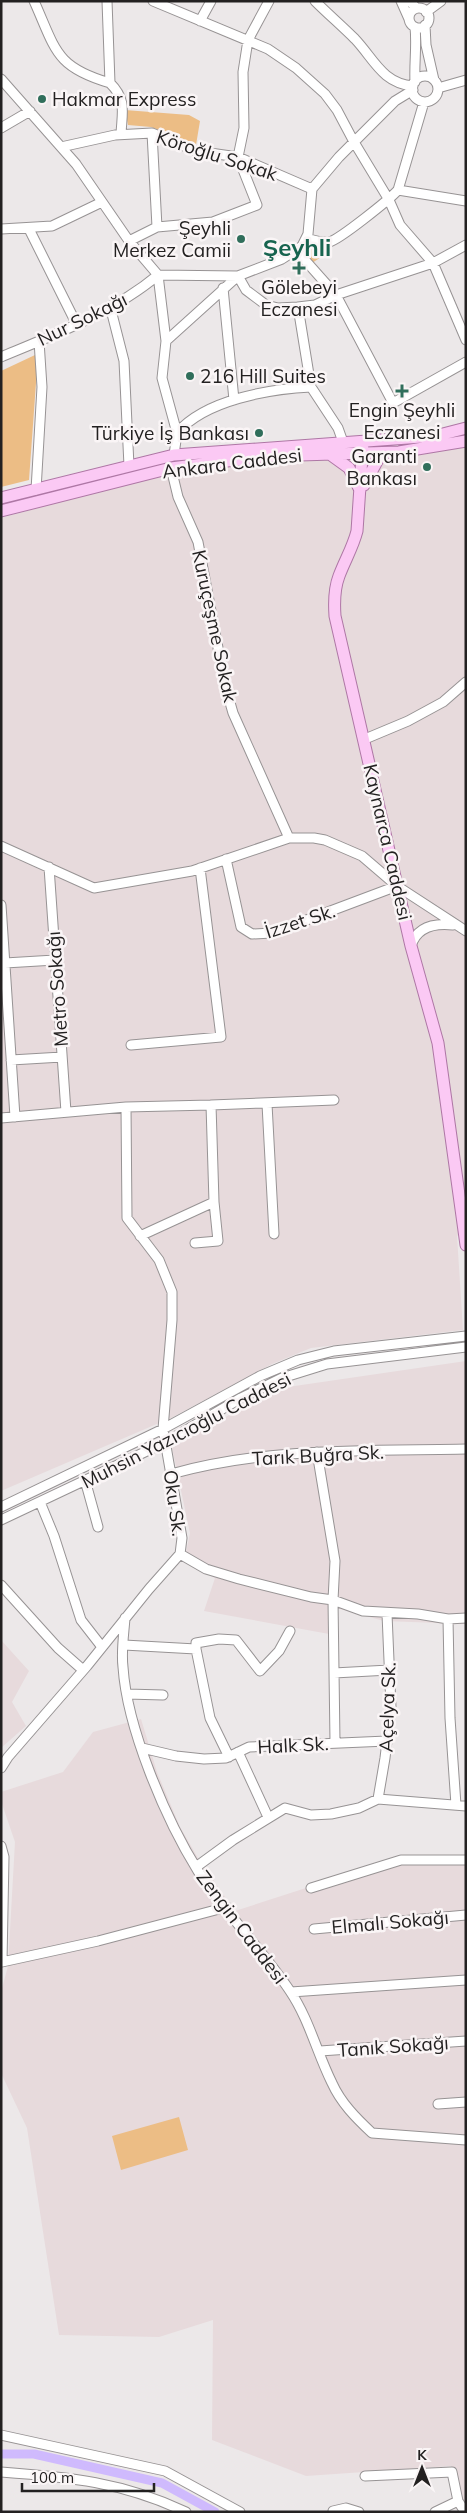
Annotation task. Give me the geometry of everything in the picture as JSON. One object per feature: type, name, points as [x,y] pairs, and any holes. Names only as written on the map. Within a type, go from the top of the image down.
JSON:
[{"type":"main road","name":"Ankara Caddesi","points":[[1,498],[174,455],[435,436],[466,428]]},
{"type":"main road","name":"Ankara Caddesi","points":[[1,512],[171,468],[268,456],[381,454],[437,447],[466,441]]},
{"type":"main road","name":"Kaynarca Caddesi","points":[[363,442],[361,491],[354,544],[338,577],[334,596],[335,616],[365,739],[411,946],[438,1043],[465,1239]]},
{"type":"main road","points":[[328,454],[349,468],[361,491]]},
{"type":"main road","points":[[361,491],[381,454]]},
{"type":"main road","points":[[171,468],[174,455]]},
{"type":"street","points":[[34,1],[64,62],[88,76],[110,82],[119,92],[123,103],[121,134]]},
{"type":"street","points":[[106,1],[110,82]]},
{"type":"street","points":[[153,1],[268,49],[311,80],[337,110],[389,200],[400,225],[433,263],[465,336]]},
{"type":"street","points":[[200,21],[211,1]]},
{"type":"street","points":[[129,241],[157,228],[213,222],[257,204],[238,157],[244,128],[243,72],[248,40],[269,1]]},
{"type":"street","points":[[315,1],[356,40],[388,78],[401,85],[414,86]]},
{"type":"street","points":[[401,1],[412,23]]},
{"type":"street","points":[[410,1],[416,8],[426,12]]},
{"type":"street","points":[[426,12],[441,1]]},
{"type":"street","points":[[416,8],[411,12],[417,47],[414,65],[414,86],[415,96],[424,102]]},
{"type":"street","points":[[424,102],[434,98],[436,84],[426,45],[425,25],[428,20],[426,12]]},
{"type":"street","points":[[412,23],[425,25]]},
{"type":"street","points":[[166,341],[238,276],[282,259],[302,246],[306,238],[312,189],[394,101],[426,77],[436,84],[466,80]]},
{"type":"street","points":[[1,79],[76,164],[129,241],[158,274],[166,341],[162,378],[176,433],[174,455]]},
{"type":"street","points":[[306,238],[322,242],[337,238],[389,200],[398,190],[424,102]]},
{"type":"street","points":[[1,128],[30,111]]},
{"type":"street","points":[[152,132],[157,228]]},
{"type":"street","name":"Köroğlu Sokak","points":[[61,147],[121,134],[152,132],[196,152],[238,157],[312,189]]},
{"type":"street","points":[[398,190],[466,201]]},
{"type":"street","points":[[1,229],[29,229],[60,224],[102,202]]},
{"type":"street","points":[[29,229],[76,323]]},
{"type":"street","points":[[238,276],[246,290],[266,305],[278,308],[315,305],[336,295],[433,263],[466,244]]},
{"type":"street","points":[[296,250],[336,295],[393,403],[466,362]]},
{"type":"street","points":[[158,274],[238,276]]},
{"type":"street","name":"Nur Sokağı","points":[[1,357],[138,292],[158,274]]},
{"type":"street","points":[[223,288],[234,400]]},
{"type":"street","points":[[110,306],[124,361],[129,466]]},
{"type":"street","points":[[298,307],[311,386],[338,428],[343,442]]},
{"type":"street","points":[[36,490],[42,387],[38,341]]},
{"type":"street","points":[[176,433],[185,423],[197,415],[234,400],[284,388],[311,386]]},
{"type":"street","name":"Kuruçeşme Sokak","points":[[171,468],[178,496],[198,542],[225,685],[233,713],[289,838]]},
{"type":"street","points":[[365,739],[408,721],[443,702],[466,682]]},
{"type":"street","points":[[1,846],[94,888],[150,880],[200,868],[289,838],[314,838],[362,856],[397,886],[462,929]]},
{"type":"street","name":"İzzet Sk.","points":[[226,859],[239,923],[242,929],[256,935],[288,928],[397,886]]},
{"type":"street","name":"Metro Sokağı","points":[[49,867],[66,1112]]},
{"type":"street","points":[[131,1045],[222,1037],[200,868]]},
{"type":"street","points":[[1,905],[15,1117]]},
{"type":"street","points":[[411,946],[418,933],[430,926],[443,924],[462,929]]},
{"type":"street","points":[[4,968],[55,960]]},
{"type":"street","points":[[11,1060],[62,1057]]},
{"type":"street","points":[[1,1118],[126,1107],[267,1104],[334,1100]]},
{"type":"street","points":[[267,1104],[274,1234]]},
{"type":"street","points":[[195,1243],[218,1241],[214,1202],[211,1105]]},
{"type":"street","name":"Oku Sk.","points":[[1,1768],[8,1757],[180,1554],[182,1538],[163,1430],[172,1320],[172,1292],[159,1260],[127,1218],[126,1107]]},
{"type":"street","points":[[140,1236],[214,1202]]},
{"type":"street","name":"Muhsin Yazıcıoğlu Caddesi","points":[[1,1507],[163,1430],[260,1376],[298,1360],[334,1351],[466,1336]]},
{"type":"street","name":"Muhsin Yazıcıoğlu Caddesi","points":[[1,1520],[166,1442],[241,1398],[282,1378],[318,1366],[466,1347]]},
{"type":"street","name":"Tarık Buğra Sk.","points":[[171,1474],[208,1464],[317,1452],[466,1448]]},
{"type":"street","points":[[317,1452],[335,1561],[333,1600],[335,1742]]},
{"type":"street","points":[[85,1480],[98,1527]]},
{"type":"street","points":[[40,1502],[54,1536],[81,1620],[102,1647]]},
{"type":"street","points":[[180,1554],[206,1569],[311,1597],[333,1600],[363,1611],[387,1614],[418,1614],[448,1619],[466,1618]]},
{"type":"street","points":[[1,1585],[58,1648],[83,1670]]},
{"type":"street","name":"Açelya Sk.","points":[[378,1799],[391,1707],[387,1614]]},
{"type":"street","name":"Zengin Caddesi","points":[[126,1617],[122,1666],[127,1694],[142,1748],[157,1788],[196,1867],[291,1992],[320,2052],[332,2084],[350,2112],[372,2133],[466,2140]]},
{"type":"street","points":[[448,1619],[450,1718],[456,1805]]},
{"type":"street","points":[[229,1757],[210,1718],[196,1643],[219,1638],[236,1640],[260,1671],[279,1651],[290,1631]]},
{"type":"street","points":[[124,1646],[196,1648]]},
{"type":"street","points":[[334,1673],[389,1670]]},
{"type":"street","points":[[127,1694],[163,1695]]},
{"type":"street","name":"Halk Sk.","points":[[142,1748],[204,1759],[229,1757],[249,1747],[387,1741]]},
{"type":"street","points":[[238,1752],[268,1818]]},
{"type":"street","points":[[196,1867],[285,1808],[310,1815],[331,1814],[359,1808],[378,1799],[466,1806]]},
{"type":"street","points":[[1,1846],[4,1857],[2,1962],[98,1941],[226,1907]]},
{"type":"street","points":[[311,1888],[401,1860],[466,1860]]},
{"type":"street","name":"Elmalı Sokağı","points":[[314,1930],[466,1915]]},
{"type":"street","points":[[291,1992],[466,1980]]},
{"type":"street","name":"Tanık Sokağı","points":[[320,2052],[466,2041]]},
{"type":"street","points":[[438,2104],[466,2102]]},
{"type":"street","points":[[1,2435],[165,2471],[240,2512]]},
{"type":"street","points":[[1,2472],[60,2476],[105,2483],[142,2493],[186,2512]]},
{"type":"street","points":[[365,2476],[452,2472],[458,2501],[465,2512]]},
{"type":"street","points":[[435,2512],[458,2501]]},
{"type":"street","points":[[333,2511],[346,2508],[359,2512]]},
{"type":"shaded area","points":[[125,110],[189,115],[200,121],[196,145],[151,127],[128,125]]},
{"type":"shaded area","points":[[307,245],[325,247],[329,252],[312,263],[301,250]]},
{"type":"shaded area","points":[[35,355],[37,369],[29,480],[1,487],[1,371]]},
{"type":"shaded area","points":[[466,446],[466,1228],[457,1236],[463,1330],[311,1348],[272,1364],[173,1417],[1,1491],[1,518],[164,474],[275,459],[399,458]]},
{"type":"shaded area","points":[[466,1361],[466,1624],[384,1621],[329,1606],[329,1634],[204,1611],[215,1578],[184,1562],[190,1533],[172,1448],[274,1389]]},
{"type":"shaded area","points":[[1,1640],[29,1671],[12,1702],[26,1726],[1,1748]]},
{"type":"shaded area","points":[[141,1719],[157,1772],[180,1827],[198,1858],[235,1911],[399,1858],[466,1858],[466,2512],[454,2497],[451,2466],[306,2476],[212,2440],[213,2320],[159,2337],[59,2335],[27,2128],[1,2073],[1,1992],[8,1966],[15,1842],[1,1801],[1,1792],[63,1772],[93,1732]]},
{"type":"shaded area","points":[[179,2117],[188,2150],[121,2170],[112,2136]]},
{"type":"waterway","points":[[1,2454],[34,2454],[162,2483],[215,2512]]},
{"type":"place","name":"Hakmar Express","points":[[42,99]]},
{"type":"place","name":"Şeyhli Merkez Camii","points":[[241,239]]},
{"type":"place","name":"Gölebeyi Eczanesi","points":[[299,268]]},
{"type":"place","name":"216 Hill Suites","points":[[190,376]]},
{"type":"place","name":"Engin Şeyhli Eczanesi","points":[[402,391]]},
{"type":"place","name":"Türkiye İş Bankası","points":[[259,433]]},
{"type":"place","name":"Garanti Bankası","points":[[427,467]]},
{"type":"district","name":"Şeyhli","points":[[297,247]]}]
